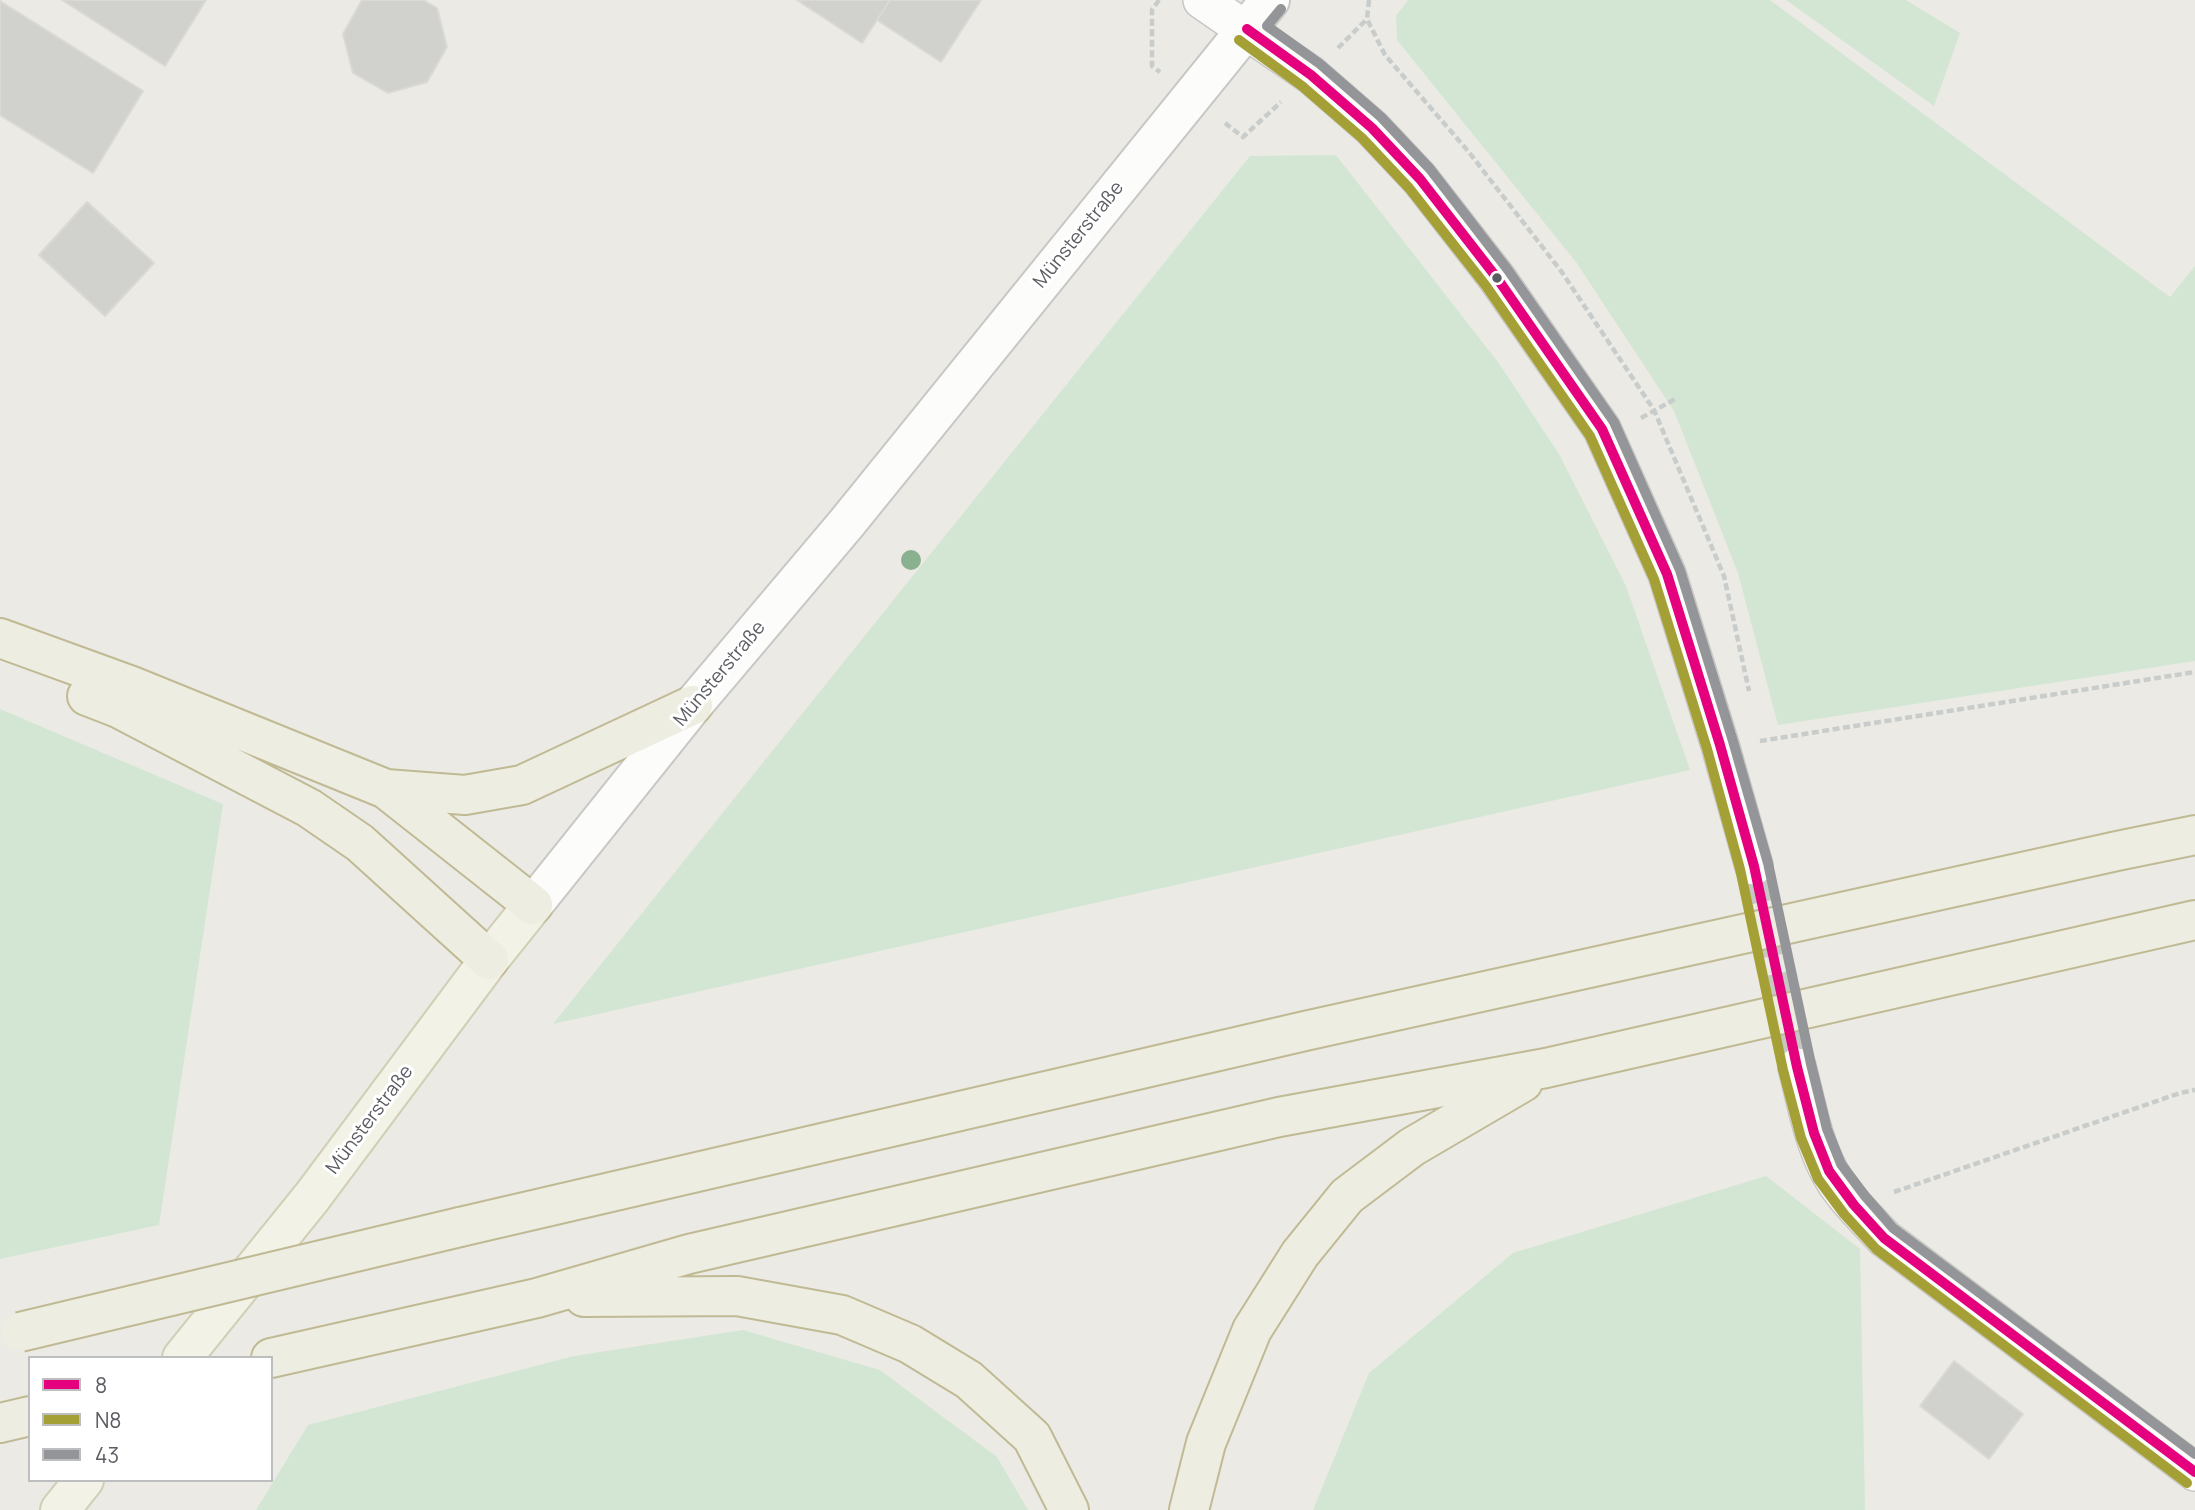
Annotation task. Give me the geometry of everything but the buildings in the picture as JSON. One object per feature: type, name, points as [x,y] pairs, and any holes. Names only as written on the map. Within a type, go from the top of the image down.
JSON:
[{"type":"highway","points":[[0,638],[132,686],[386,789],[533,905]]},
{"type":"highway","points":[[0,664],[118,708],[309,808],[360,843],[489,960]]},
{"type":"highway","points":[[386,789],[465,795],[522,785],[693,705]]},
{"type":"highway","points":[[10,1334],[1305,1031],[2117,850],[2195,835]]},
{"type":"highway","points":[[273,1358],[537,1298],[689,1254],[1265,1120],[1546,1068],[2195,920]]},
{"type":"highway","points":[[1189,1510],[1206,1443],[1252,1330],[1308,1244],[1347,1196],[1412,1147],[1546,1068]]},
{"type":"highway","points":[[537,1298],[737,1296],[842,1315],[910,1344],[969,1380],[1032,1437],[1069,1510]]},
{"type":"highway","points":[[0,1423],[28,1416]]},
{"type":"main road","name":"Münsterstraße","points":[[184,1356],[312,1197],[489,960],[693,705],[846,524],[1259,14]]},
{"type":"main road","points":[[60,1510],[82,1482]]},
{"type":"street","points":[[1202,0],[1259,14],[1321,84],[1371,128],[1420,179],[1497,278],[1602,429],[1667,574],[1754,866]]},
{"type":"street","points":[[1797,1067],[1814,1133],[1829,1171],[1854,1205],[1884,1238],[2195,1472]]},
{"type":"path","points":[[1367,19],[1369,0]]},
{"type":"path","points":[[1654,410],[1677,398]]},
{"type":"path","points":[[1779,739],[2195,672]]},
{"type":"path","points":[[1854,1205],[2195,1090]]},
{"type":"green space","points":[[1408,0],[1770,0],[2170,297],[2195,266],[2195,661],[1778,725],[1738,573],[1674,411],[1576,262],[1397,40],[1396,16]]},
{"type":"green space","points":[[1786,0],[1906,0],[1960,33],[1934,106]]},
{"type":"green space","points":[[1336,155],[1498,362],[1559,454],[1626,586],[1690,770],[553,1024],[1250,156]]},
{"type":"green space","points":[[0,709],[223,804],[159,1225],[0,1259]]},
{"type":"green space","points":[[1766,1176],[1860,1249],[1865,1510],[1313,1510],[1369,1373],[1513,1253]]},
{"type":"green space","points":[[743,1330],[880,1370],[997,1457],[1028,1510],[256,1510],[308,1425],[574,1356]]},
{"type":"tunnel","points":[[1754,866],[1797,1067]]},
{"type":"transit line","name":"43","points":[[1281,9],[1267,26],[1320,64],[1381,117],[1430,169],[1508,270],[1614,422],[1680,570],[1733,741],[1768,863],[1827,1129],[1841,1164],[1893,1228],[2195,1454]]},
{"type":"transit line","name":"8","points":[[1247,29],[1311,75],[1372,128],[1420,179],[1497,278],[1602,429],[1667,574],[1720,745],[1754,866],[1797,1067],[1814,1133],[1829,1171],[1854,1205],[1884,1238],[2195,1472]]},
{"type":"transit line","name":"N8","points":[[1239,40],[1302,86],[1362,138],[1409,188],[1486,286],[1590,436],[1654,579],[1707,749],[1740,869],[1783,1070],[1801,1138],[1818,1179],[1844,1214],[1876,1249],[2187,1483]]}]
